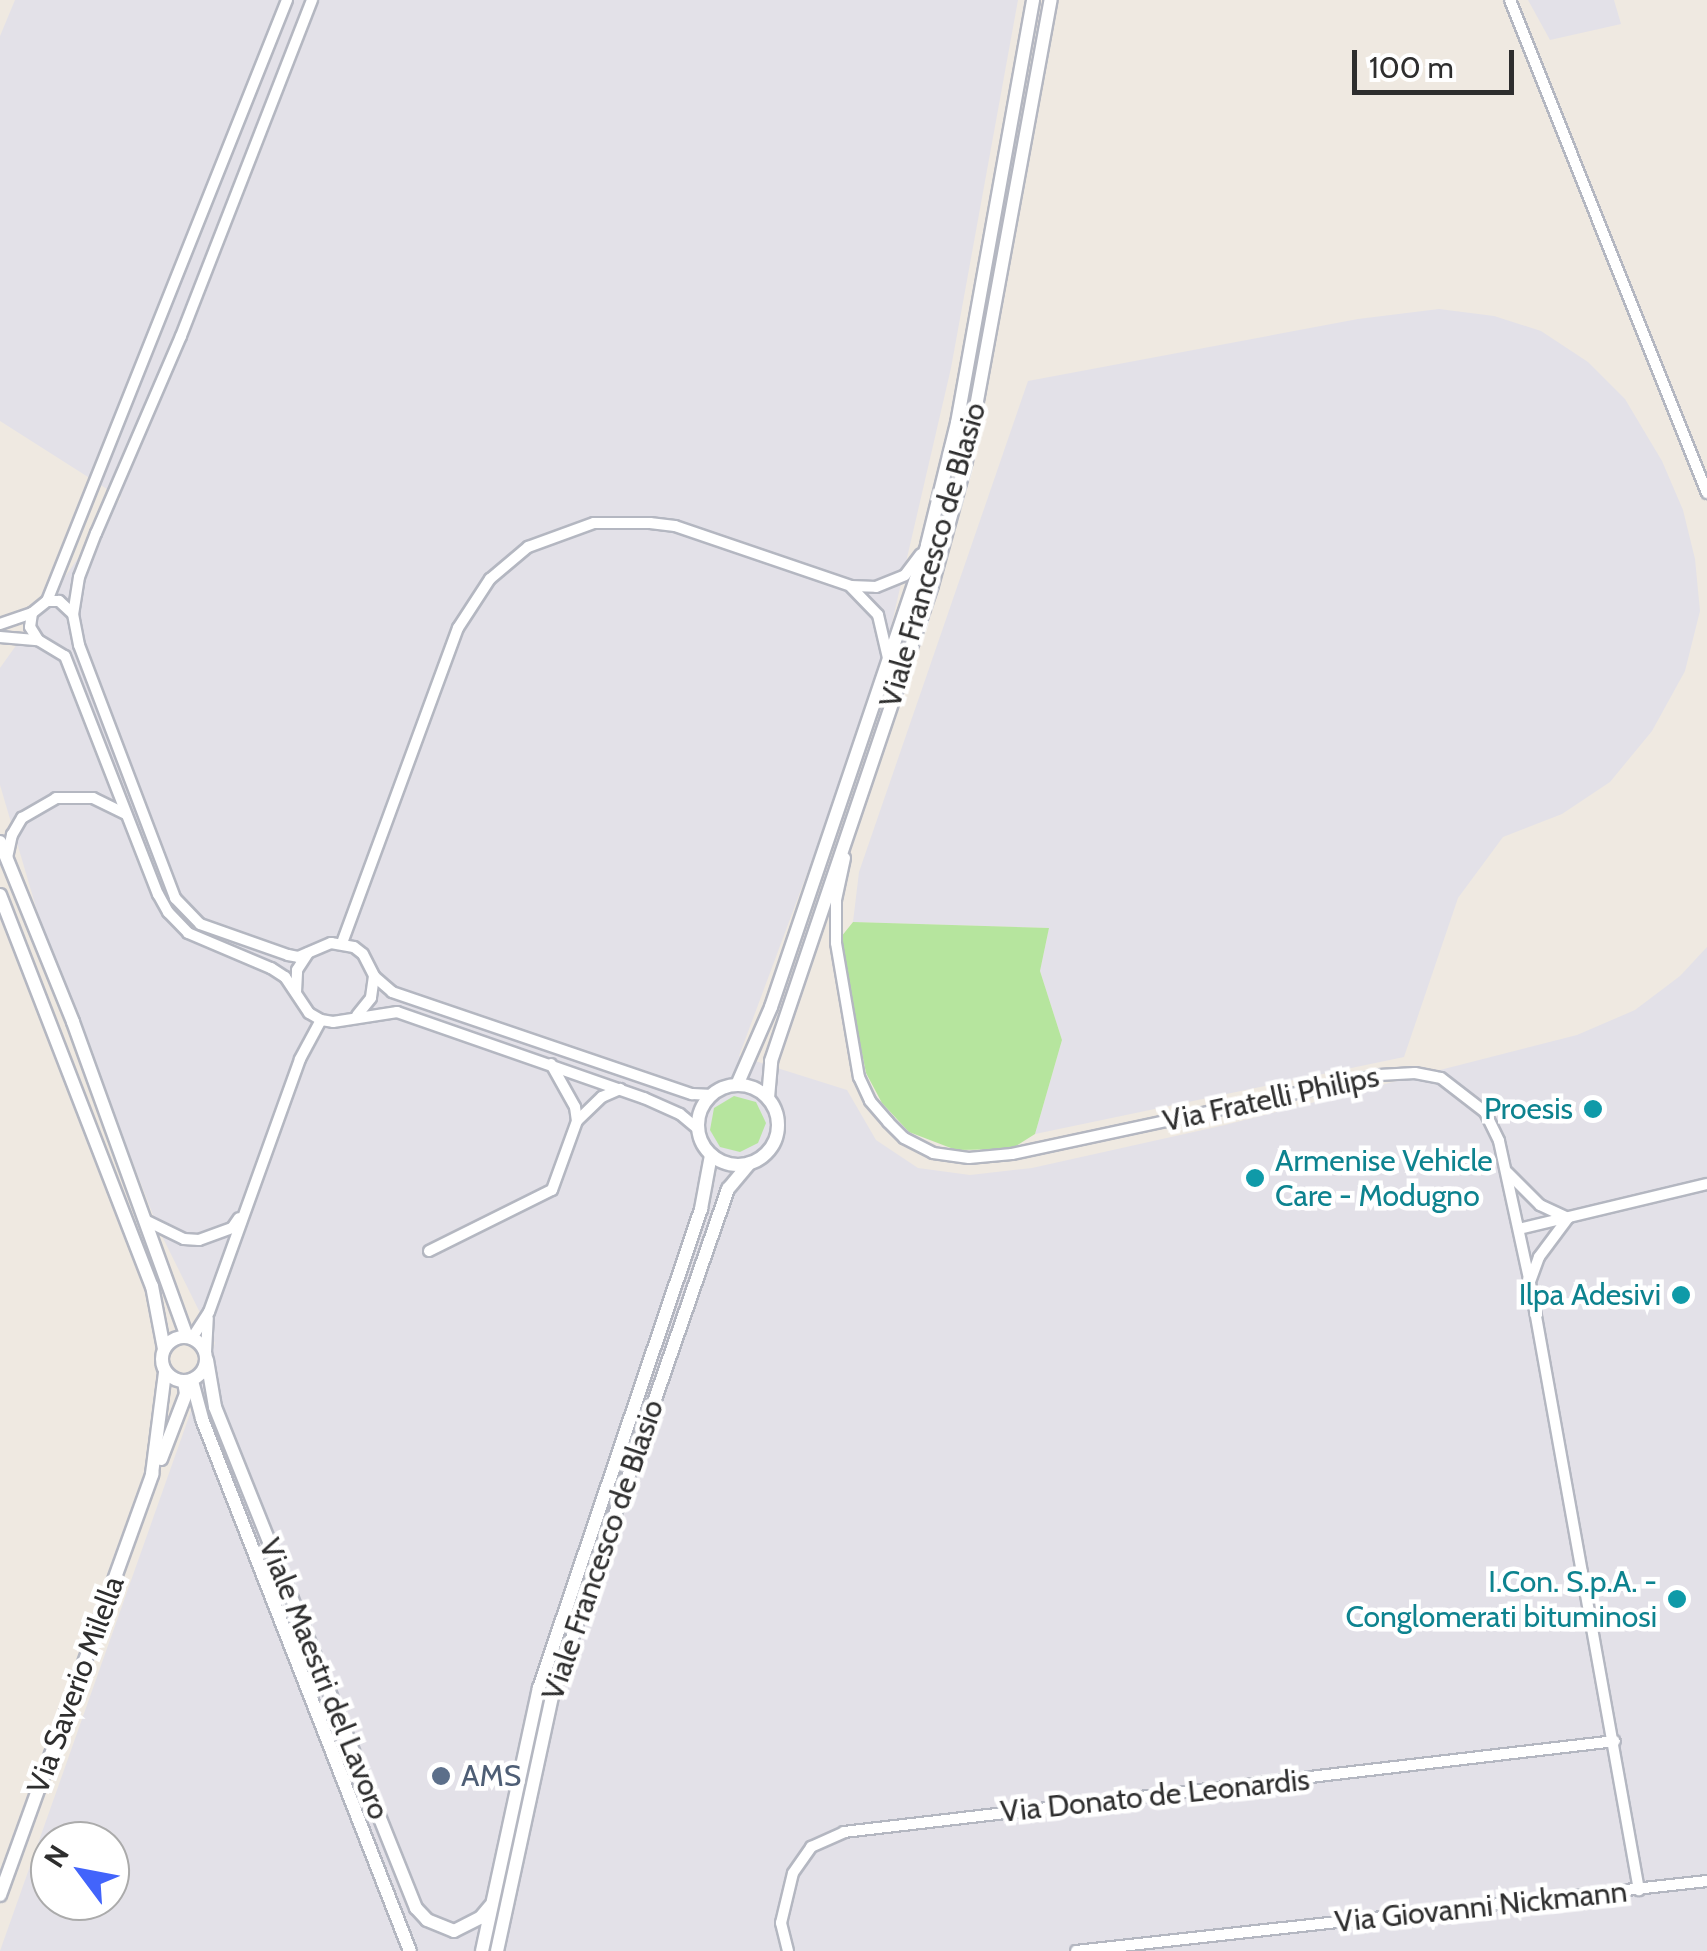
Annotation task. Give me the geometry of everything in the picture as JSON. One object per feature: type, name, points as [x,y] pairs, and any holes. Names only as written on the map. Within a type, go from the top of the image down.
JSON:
[{"type":"street","points":[[0,624],[32,612],[47,601],[287,0]]},
{"type":"street","points":[[0,637],[38,640],[65,656],[158,894],[178,923],[204,941],[272,968],[310,1013],[333,1022],[396,1012],[621,1089],[680,1114],[698,1129],[711,1155],[722,1162],[749,1164],[768,1152],[778,1130],[768,1098],[737,1085],[712,1095],[692,1094],[643,1078],[392,992],[374,976],[364,954],[342,943],[298,957],[200,924],[175,898],[74,628],[78,577],[181,336],[312,0]]},
{"type":"street","name":"Viale Francesco de Blasio","points":[[737,1085],[771,1008],[927,545],[957,423],[1033,0]]},
{"type":"street","name":"Viale Francesco de Blasio","points":[[768,1098],[771,1061],[932,584],[966,461],[1051,0]]},
{"type":"street","points":[[1510,0],[1707,493]]},
{"type":"street","points":[[342,943],[458,628],[490,579],[528,547],[594,523],[676,526],[850,586],[895,582],[927,545]]},
{"type":"street","points":[[850,586],[878,615],[889,662]]},
{"type":"street","points":[[47,601],[60,602],[73,614]]},
{"type":"street","points":[[32,612],[30,628],[38,640]]},
{"type":"street","points":[[51,646],[66,641],[74,628]]},
{"type":"street","points":[[7,860],[12,835],[22,818],[56,798],[93,798],[127,814]]},
{"type":"street","name":"Via Fratelli Philips","points":[[855,810],[836,900],[839,968],[858,1077],[870,1101],[904,1138],[933,1153],[954,1157],[1012,1154],[1379,1075],[1415,1073],[1441,1078],[1475,1100],[1499,1141],[1519,1228],[1638,1890]]},
{"type":"street","points":[[0,842],[190,1337],[206,1356]]},
{"type":"street","points":[[0,895],[152,1286],[166,1372],[188,1381],[203,1372],[209,1312],[300,1059],[321,1020]]},
{"type":"street","points":[[296,992],[297,970],[309,952]]},
{"type":"street","points":[[357,1016],[372,998],[374,976]]},
{"type":"street","points":[[550,1064],[575,1106],[577,1121]]},
{"type":"street","points":[[430,1252],[552,1190],[577,1121],[602,1097],[621,1089]]},
{"type":"street","points":[[698,1129],[704,1104],[712,1095]]},
{"type":"street","name":"Viale Francesco de Blasio","points":[[482,1951],[539,1688],[701,1209],[711,1155]]},
{"type":"street","name":"Viale Francesco de Blasio","points":[[497,1951],[553,1694],[728,1188],[749,1164]]},
{"type":"street","points":[[1506,1171],[1540,1206],[1568,1218]]},
{"type":"street","points":[[1519,1228],[1707,1184]]},
{"type":"street","points":[[147,1221],[184,1240],[199,1240],[232,1228],[246,1209]]},
{"type":"street","points":[[1530,1283],[1539,1257],[1568,1218]]},
{"type":"street","points":[[164,1349],[174,1339],[190,1337],[209,1312]]},
{"type":"street","name":"Viale Maestri del Lavoro","points":[[206,1356],[215,1407],[416,1908],[427,1920],[454,1931],[480,1918],[492,1904]]},
{"type":"street","name":"Via Saverio Milella","points":[[152,1474],[166,1372]]},
{"type":"street","name":"Viale Maestri del Lavoro","points":[[188,1381],[410,1951]]},
{"type":"street","name":"Via Saverio Milella","points":[[0,1896],[152,1474],[180,1412],[188,1381]]},
{"type":"street","name":"Via Donato de Leonardis","points":[[788,1951],[781,1923],[793,1873],[811,1847],[844,1832],[1614,1740]]},
{"type":"street","name":"Via Giovanni Nickmann","points":[[1076,1951],[1707,1881]]},
{"type":"shaded area","points":[[15,0],[1018,0],[951,368],[878,683],[739,1056],[847,1090],[876,1140],[918,1168],[970,1175],[1032,1168],[1225,1125],[1577,1035],[1635,1010],[1680,976],[1707,947],[1707,1951],[0,1951],[30,1866],[30,1921],[130,1921],[130,1821],[46,1821],[215,1343],[158,1228],[40,921],[0,785],[0,668],[121,498],[0,421],[0,36]]},
{"type":"shaded area","points":[[1528,0],[1614,0],[1621,24],[1550,40]]},
{"type":"shaded area","points":[[1439,309],[1494,316],[1541,331],[1588,362],[1625,399],[1662,461],[1683,510],[1695,559],[1700,611],[1685,671],[1652,731],[1610,782],[1562,814],[1503,837],[1458,898],[1404,1057],[1035,1134],[1062,1040],[1040,971],[1049,928],[853,922],[859,872],[1028,381],[1358,319]]},
{"type":"green space","points":[[853,922],[1049,928],[1040,971],[1062,1040],[1035,1134],[1011,1149],[956,1150],[909,1132],[882,1103],[866,1073],[845,968],[841,937]]},
{"type":"green space","points":[[734,1096],[756,1102],[766,1123],[758,1143],[740,1152],[720,1147],[710,1130],[714,1108]]},
{"type":"place","name":"Proesis","points":[[1593,1109]]},
{"type":"place","name":"Armenise Vehicle Care - Modugno","points":[[1255,1178]]},
{"type":"place","name":"Ilpa Adesivi","points":[[1681,1295]]},
{"type":"place","name":"I.Con. S.p.A. - Conglomerati bituminosi","points":[[1677,1599]]},
{"type":"place","name":"AMS","points":[[441,1776]]}]
